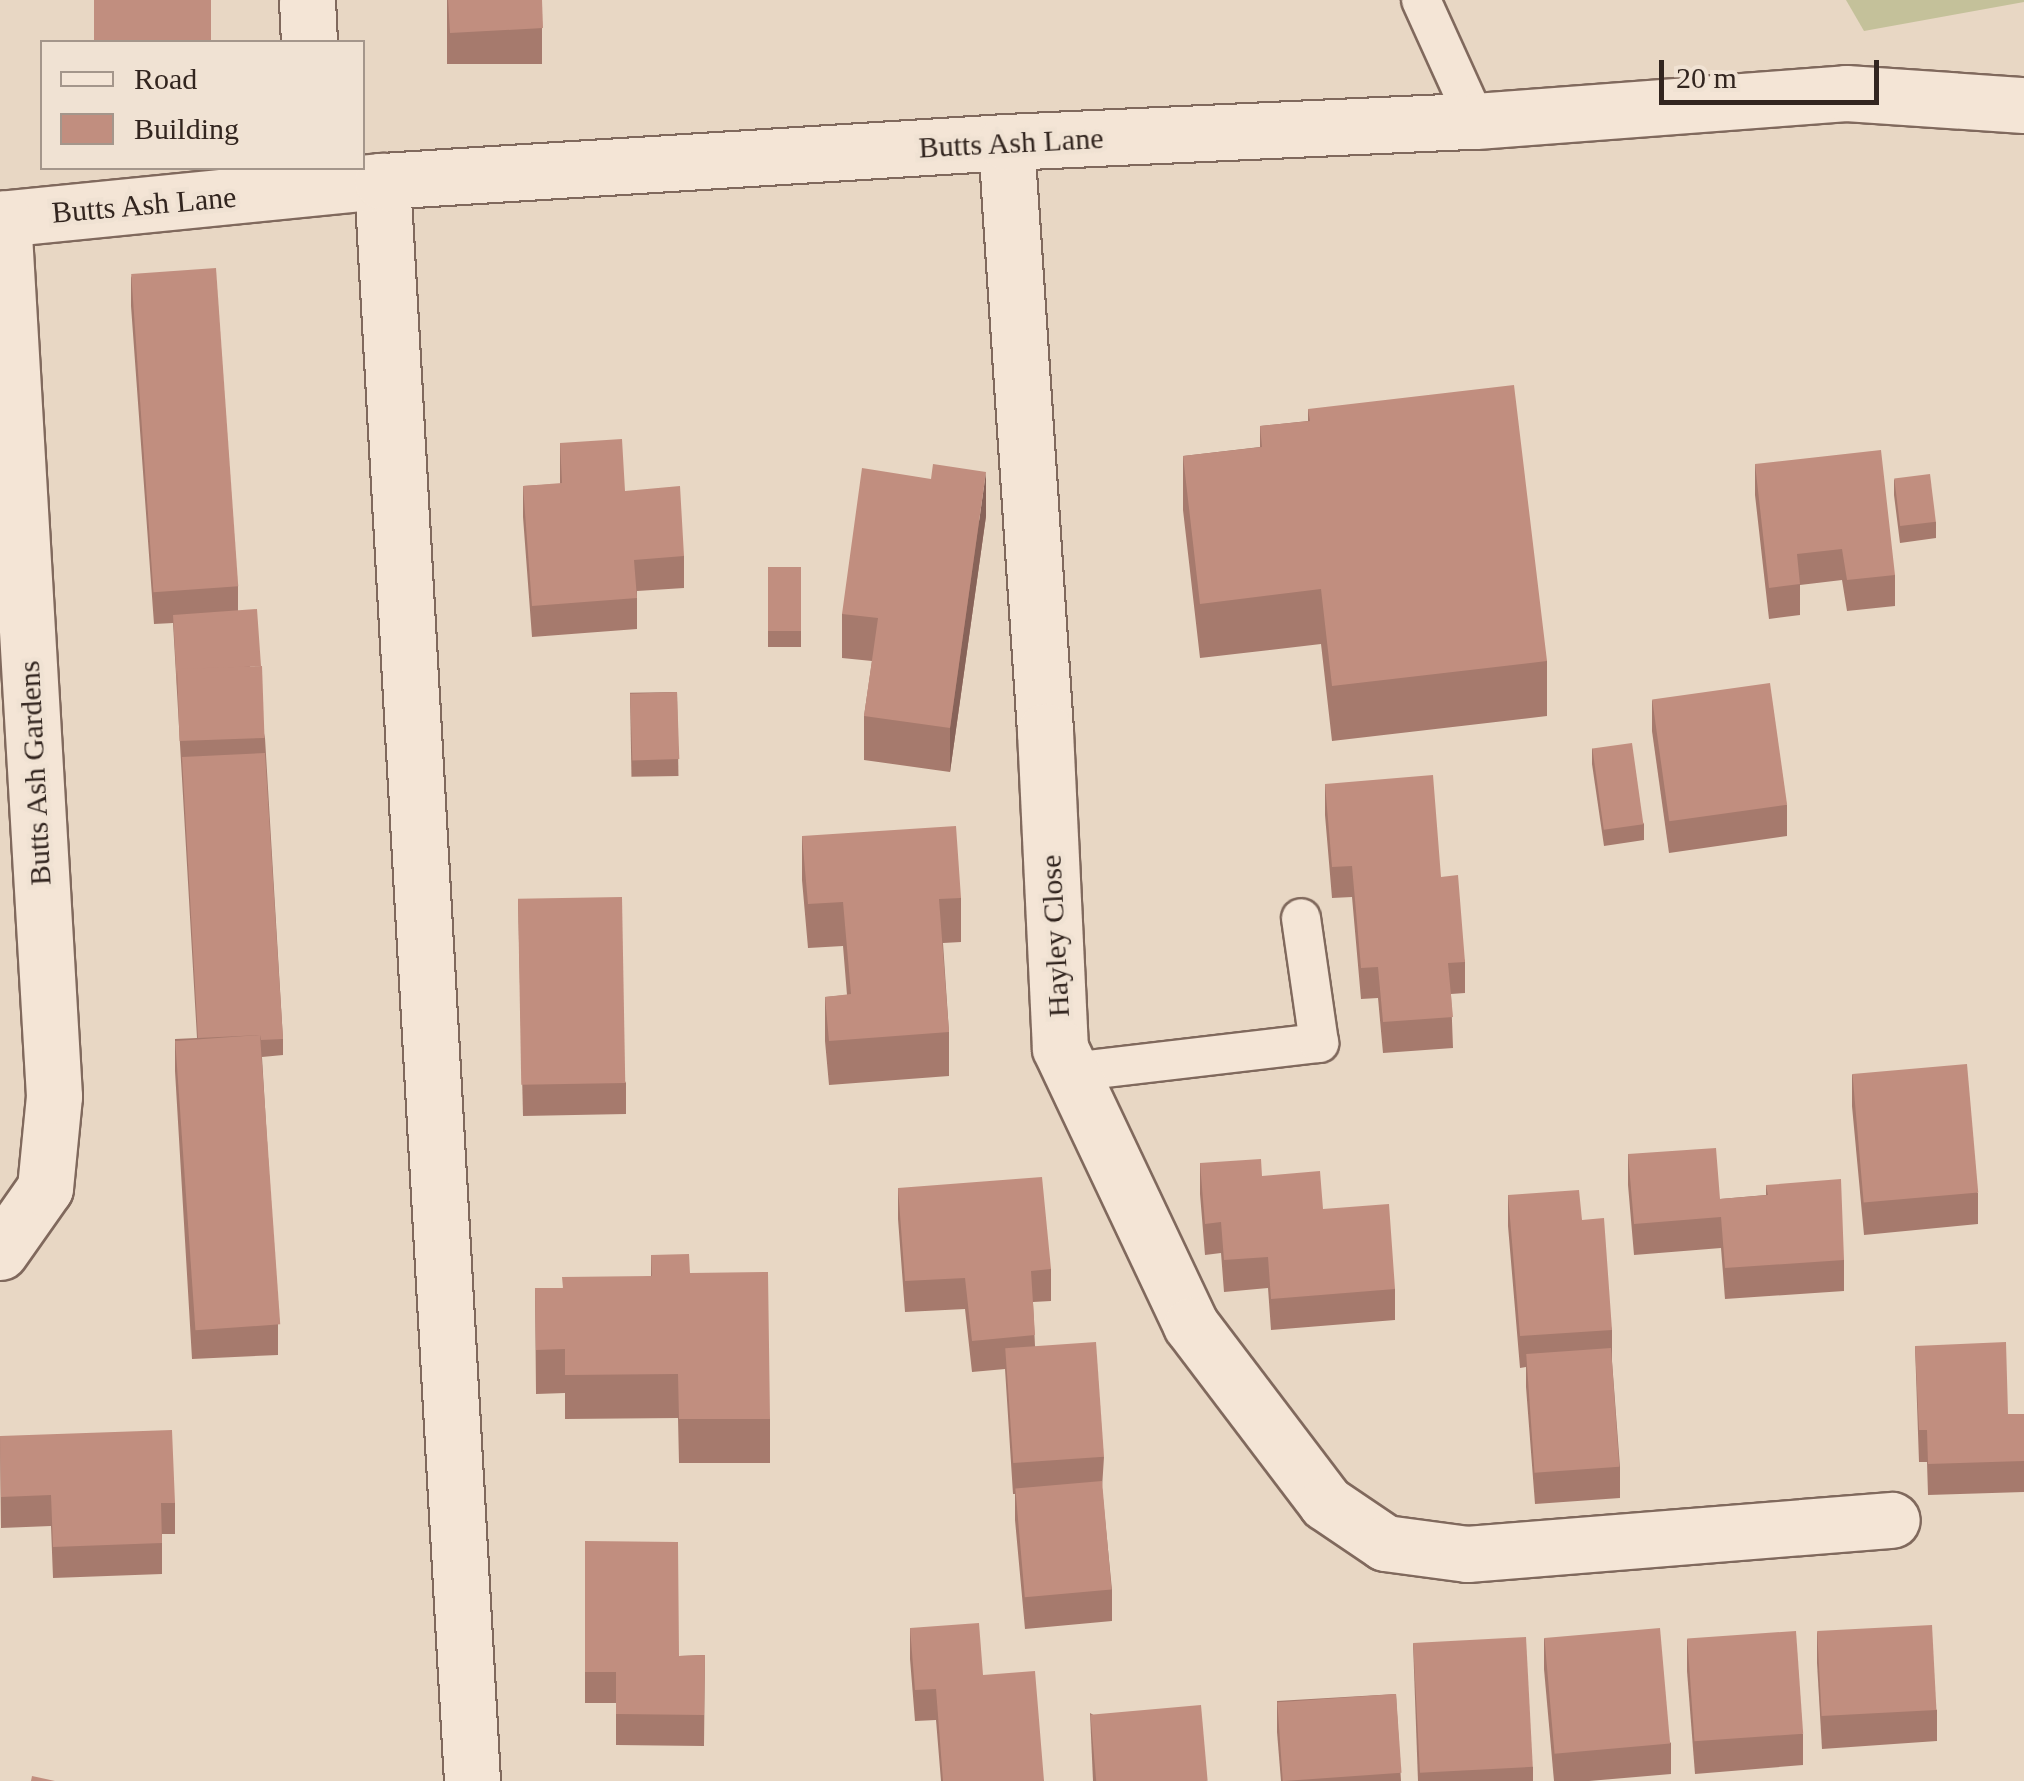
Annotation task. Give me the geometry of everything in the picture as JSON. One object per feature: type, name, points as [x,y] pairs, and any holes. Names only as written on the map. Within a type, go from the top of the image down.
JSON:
[{"type":"street","points":[[307,0],[309,40]]},
{"type":"street","name":"Butts Ash Lane","points":[[1,219],[316,178],[382,181],[1006,142],[1476,122],[1846,93],[2024,105]]},
{"type":"street","name":"Hayley Close","points":[[1006,142],[1045,731],[1060,1048],[1191,1326],[1326,1503],[1385,1542],[1467,1554],[1892,1520]]},
{"type":"street","points":[[382,181],[472,1781]]},
{"type":"street","name":"Butts Ash Gardens","points":[[0,1252],[45,1188],[54,1096],[1,219]]},
{"type":"lane","points":[[1421,0],[1476,122]]},
{"type":"lane","points":[[1072,1072],[1319,1043],[1301,918]]},
{"type":"shaded area","points":[[1846,0],[2024,0],[2024,2],[1864,31]]},
{"type":"building","points":[[94,0],[211,0],[211,40],[94,40]]},
{"type":"building","points":[[448,0],[542,0],[543,28],[450,33]]},
{"type":"building","points":[[216,268],[238,586],[153,592],[131,274]]},
{"type":"building","points":[[1514,385],[1547,661],[1332,686],[1321,589],[1200,604],[1183,456],[1262,447],[1260,426],[1310,421],[1308,409]]},
{"type":"building","points":[[622,439],[625,491],[680,486],[684,556],[634,560],[637,598],[532,606],[523,486],[562,483],[560,443]]},
{"type":"building","points":[[1881,450],[1895,575],[1847,580],[1842,549],[1797,554],[1800,584],[1769,588],[1755,464]]},
{"type":"building","points":[[933,464],[986,472],[950,728],[864,716],[878,618],[842,614],[862,468],[931,479]]},
{"type":"building","points":[[1930,474],[1936,522],[1900,526],[1894,478]]},
{"type":"building","points":[[768,567],[801,567],[801,631],[768,631]]},
{"type":"building","points":[[257,609],[261,666],[177,671],[177,686],[173,615]]},
{"type":"building","points":[[262,666],[265,738],[180,741],[177,669]]},
{"type":"building","points":[[1770,683],[1787,805],[1669,821],[1652,700]]},
{"type":"building","points":[[677,692],[679,759],[632,761],[630,694]]},
{"type":"building","points":[[1632,743],[1643,824],[1604,830],[1592,749]]},
{"type":"building","points":[[265,753],[283,1039],[261,1040],[260,1035],[198,1038],[182,757]]},
{"type":"building","points":[[1433,775],[1441,877],[1458,875],[1465,962],[1448,963],[1453,1017],[1383,1022],[1378,967],[1361,968],[1352,866],[1332,867],[1325,784]]},
{"type":"building","points":[[956,826],[961,898],[939,899],[949,1032],[829,1041],[825,997],[851,994],[843,902],[808,904],[802,836]]},
{"type":"building","points":[[622,897],[625,1083],[521,1085],[518,899]]},
{"type":"building","points":[[260,1035],[280,1324],[195,1330],[175,1041]]},
{"type":"building","points":[[1967,1064],[1978,1193],[1864,1203],[1852,1074]]},
{"type":"building","points":[[1716,1148],[1720,1199],[1768,1195],[1766,1185],[1841,1179],[1844,1260],[1725,1268],[1721,1217],[1634,1224],[1628,1154]]},
{"type":"building","points":[[1261,1159],[1262,1176],[1320,1171],[1323,1209],[1389,1204],[1395,1289],[1271,1299],[1268,1257],[1224,1260],[1221,1222],[1205,1224],[1200,1163]]},
{"type":"building","points":[[1042,1177],[1051,1269],[1031,1271],[1035,1335],[972,1341],[965,1278],[905,1281],[898,1188]]},
{"type":"building","points":[[1579,1190],[1582,1220],[1604,1218],[1612,1330],[1520,1336],[1508,1195]]},
{"type":"building","points":[[689,1254],[690,1273],[768,1272],[770,1419],[679,1419],[678,1374],[565,1375],[565,1349],[536,1350],[535,1288],[563,1288],[562,1277],[652,1276],[651,1255]]},
{"type":"building","points":[[1096,1342],[1104,1457],[1013,1463],[1005,1348]]},
{"type":"building","points":[[2006,1342],[2008,1414],[2024,1414],[2024,1461],[1928,1464],[1927,1430],[1919,1430],[1915,1346]]},
{"type":"building","points":[[1611,1348],[1619,1467],[1535,1473],[1526,1354]]},
{"type":"building","points":[[172,1430],[175,1503],[161,1503],[162,1543],[53,1547],[51,1495],[1,1497],[0,1436]]},
{"type":"building","points":[[1102,1481],[1111,1590],[1025,1597],[1015,1489]]},
{"type":"building","points":[[585,1541],[678,1542],[679,1656],[705,1655],[704,1715],[616,1714],[616,1672],[585,1672]]},
{"type":"building","points":[[979,1623],[983,1675],[1035,1671],[1044,1781],[943,1781],[936,1689],[915,1690],[910,1628]]},
{"type":"building","points":[[1932,1625],[1936,1710],[1822,1716],[1817,1631]]},
{"type":"building","points":[[1660,1628],[1670,1744],[1555,1754],[1544,1638]]},
{"type":"building","points":[[1796,1631],[1803,1734],[1694,1741],[1687,1639]]},
{"type":"building","points":[[1526,1637],[1533,1767],[1420,1773],[1413,1643]]},
{"type":"building","points":[[1396,1694],[1402,1773],[1283,1781],[1277,1702]]},
{"type":"building","points":[[1201,1705],[1208,1781],[1096,1781],[1090,1715]]}]
